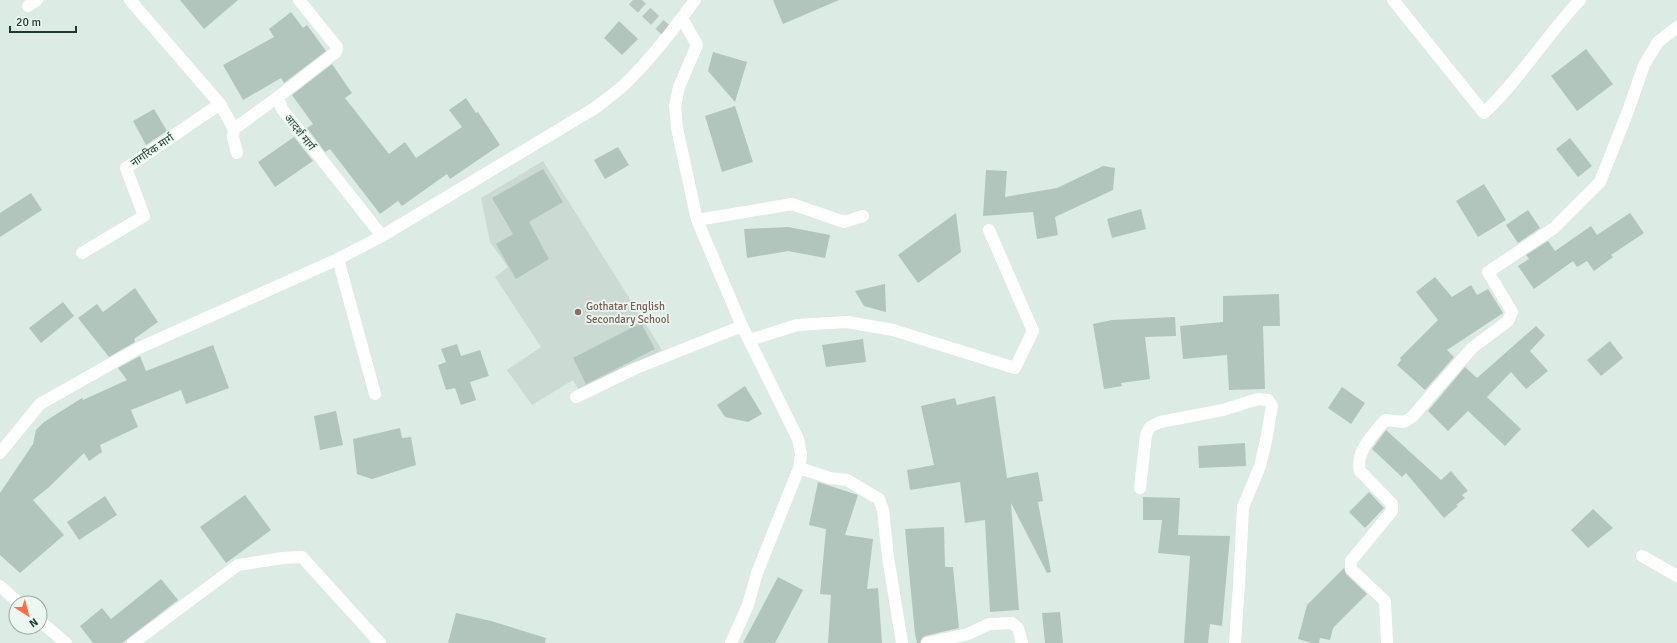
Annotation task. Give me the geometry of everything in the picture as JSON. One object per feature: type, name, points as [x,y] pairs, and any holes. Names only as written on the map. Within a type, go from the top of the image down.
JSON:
[{"type":"street","points":[[130,0],[220,104],[234,129],[233,136],[237,153]]},
{"type":"street","points":[[234,129],[336,52],[337,48],[299,0]]},
{"type":"street","points":[[0,453],[40,404],[138,348],[338,259],[382,236],[595,108],[623,86],[650,59],[695,0]]},
{"type":"street","points":[[1394,0],[1484,113],[1504,94],[1580,0]]},
{"type":"street","points":[[682,18],[697,45],[679,87],[674,106],[677,128],[697,220],[742,326],[798,439],[800,454],[799,468],[757,573],[748,605],[731,643]]},
{"type":"street","points":[[1387,643],[1385,601],[1351,569],[1351,561],[1392,511],[1392,504],[1360,471],[1358,464],[1364,447],[1385,420],[1404,422],[1412,418],[1472,348],[1508,321],[1512,312],[1488,272],[1554,228],[1600,182],[1628,111],[1644,65],[1658,42],[1677,27]]},
{"type":"street","name":"आदर्श मार्ग","points":[[278,97],[282,109],[382,236]]},
{"type":"street","name":"नागरिक मार्ग","points":[[82,253],[144,216],[126,168],[220,104]]},
{"type":"street","points":[[697,220],[792,204],[844,222],[863,216]]},
{"type":"street","points":[[750,340],[797,325],[847,322],[893,330],[1015,368],[1033,331],[989,230]]},
{"type":"street","points":[[338,259],[375,394]]},
{"type":"street","points":[[576,397],[634,369],[742,326]]},
{"type":"street","points":[[1140,488],[1146,435],[1150,426],[1160,422],[1223,410],[1258,399],[1268,400],[1272,406],[1260,466],[1243,507],[1235,643]]},
{"type":"street","points":[[799,468],[830,478],[847,480],[879,499],[883,510],[888,558],[902,643]]},
{"type":"street","points":[[1642,556],[1677,576]]},
{"type":"street","points":[[133,643],[238,565],[283,558],[302,557],[380,643]]},
{"type":"street","points":[[0,586],[10,595]]},
{"type":"street","points":[[927,643],[968,634],[989,624],[1012,623],[1018,628],[1022,643]]},
{"type":"street","points":[[48,628],[66,643]]},
{"type":"shaded area","name":"Gothatar English Secondary School","points":[[543,161],[662,350],[580,392],[573,380],[532,405],[507,370],[541,347],[495,277],[508,267],[490,242],[481,198]]},
{"type":"building","points":[[180,0],[238,0],[204,29]]},
{"type":"building","points":[[773,0],[839,0],[783,24]]},
{"type":"building","points":[[291,12],[303,28],[307,25],[326,51],[284,83],[281,78],[243,100],[223,65],[274,37],[269,29]]},
{"type":"building","points":[[619,21],[638,39],[622,55],[604,38]]},
{"type":"building","points":[[1586,49],[1613,84],[1577,111],[1551,76]]},
{"type":"building","points":[[713,52],[747,62],[735,102],[708,71]]},
{"type":"building","points":[[332,64],[352,93],[345,98],[389,154],[405,142],[416,158],[462,127],[449,110],[466,98],[476,113],[478,112],[500,145],[450,179],[447,174],[402,206],[398,201],[380,214],[330,149],[325,152],[307,128],[313,124],[292,95]]},
{"type":"building","points":[[735,106],[753,162],[722,172],[705,116]]},
{"type":"building","points":[[154,109],[167,131],[146,145],[133,121]]},
{"type":"building","points":[[294,137],[313,161],[275,187],[258,162]]},
{"type":"building","points":[[1570,138],[1592,166],[1578,177],[1556,149]]},
{"type":"building","points":[[618,147],[629,165],[605,179],[594,160]]},
{"type":"building","points":[[1103,166],[1115,168],[1113,190],[1055,217],[1058,235],[1037,239],[1033,212],[983,216],[986,170],[1007,171],[1005,197],[1057,188]]},
{"type":"building","points":[[543,169],[563,202],[529,222],[549,259],[516,279],[496,244],[513,234],[492,198]]},
{"type":"building","points":[[1484,184],[1506,220],[1478,237],[1456,201]]},
{"type":"building","points":[[31,193],[42,210],[0,237],[0,213]]},
{"type":"building","points":[[1141,209],[1146,229],[1112,238],[1107,219]]},
{"type":"building","points":[[1528,210],[1540,228],[1518,243],[1506,225]]},
{"type":"building","points":[[956,213],[961,252],[918,283],[898,255]]},
{"type":"building","points":[[1630,213],[1644,233],[1611,255],[1613,257],[1594,271],[1587,261],[1577,267],[1573,261],[1534,289],[1518,266],[1529,259],[1526,255],[1548,241],[1555,251],[1591,226],[1597,235]]},
{"type":"building","points":[[788,227],[830,235],[825,258],[788,251],[747,258],[744,229]]},
{"type":"building","points":[[1435,277],[1452,297],[1471,285],[1477,295],[1488,289],[1503,313],[1447,350],[1454,357],[1425,390],[1397,365],[1401,360],[1400,358],[1438,320],[1416,292]]},
{"type":"building","points":[[885,284],[886,312],[864,306],[855,291]]},
{"type":"building","points":[[135,288],[158,322],[134,339],[135,342],[109,357],[78,318],[97,304],[103,312]]},
{"type":"building","points":[[1279,294],[1280,326],[1263,326],[1265,389],[1229,390],[1227,355],[1183,359],[1180,326],[1223,322],[1223,296]]},
{"type":"building","points":[[63,302],[74,316],[41,343],[29,328]]},
{"type":"building","points":[[1175,317],[1176,336],[1145,337],[1150,379],[1121,383],[1122,386],[1104,389],[1093,324],[1112,320]]},
{"type":"building","points":[[641,323],[655,349],[586,384],[573,358]]},
{"type":"building","points":[[1536,326],[1545,335],[1530,351],[1548,371],[1526,389],[1511,372],[1487,397],[1521,429],[1505,446],[1468,411],[1448,431],[1428,411],[1465,367],[1477,378]]},
{"type":"building","points":[[863,339],[866,362],[826,367],[822,345]]},
{"type":"building","points":[[1610,341],[1623,358],[1601,376],[1587,360]]},
{"type":"building","points":[[457,344],[461,356],[480,350],[489,376],[470,382],[476,400],[461,405],[455,388],[446,390],[438,365],[446,362],[441,349]]},
{"type":"building","points":[[213,345],[229,388],[186,404],[181,390],[131,410],[138,427],[100,445],[102,452],[89,461],[84,453],[48,488],[33,500],[64,535],[20,573],[0,555],[0,493],[33,444],[36,430],[44,422],[82,398],[83,400],[127,380],[118,368],[140,356],[146,371]]},
{"type":"building","points":[[745,386],[762,414],[748,422],[725,417],[717,405]]},
{"type":"building","points":[[1342,387],[1365,403],[1351,424],[1328,408]]},
{"type":"building","points":[[995,396],[1007,478],[1038,472],[1043,501],[1038,502],[1051,572],[1047,573],[1011,503],[1019,610],[990,612],[985,520],[965,523],[960,482],[910,490],[907,470],[934,465],[921,406],[955,398],[957,405]]},
{"type":"building","points":[[336,411],[343,445],[320,450],[314,416]]},
{"type":"building","points":[[400,428],[402,438],[411,437],[416,465],[372,479],[357,474],[353,439]]},
{"type":"building","points":[[1386,430],[1441,480],[1451,471],[1468,491],[1462,495],[1465,498],[1456,505],[1458,506],[1444,518],[1406,473],[1402,477],[1372,449]]},
{"type":"building","points":[[1245,443],[1246,466],[1199,468],[1198,446]]},
{"type":"building","points":[[818,482],[858,495],[845,535],[873,539],[867,589],[878,588],[882,643],[828,643],[831,595],[820,594],[826,529],[809,525]]},
{"type":"building","points":[[1369,492],[1384,508],[1365,528],[1349,512]]},
{"type":"building","points":[[245,495],[271,530],[226,563],[200,527]]},
{"type":"building","points":[[105,496],[117,515],[79,540],[67,522]]},
{"type":"building","points":[[1143,497],[1180,498],[1178,535],[1230,536],[1222,626],[1210,624],[1208,643],[1184,643],[1190,556],[1158,553],[1162,520],[1143,520]]},
{"type":"building","points":[[1593,509],[1613,528],[1588,548],[1571,530]]},
{"type":"building","points":[[944,527],[945,567],[953,567],[959,628],[925,636],[922,638],[920,643],[917,643],[905,529]]},
{"type":"building","points":[[1344,568],[1346,574],[1367,594],[1333,628],[1330,640],[1320,638],[1319,643],[1312,643],[1298,639],[1307,605]]},
{"type":"building","points":[[778,577],[803,590],[775,643],[743,643]]},
{"type":"building","points":[[161,579],[178,600],[122,643],[93,643],[80,626],[102,608],[111,619]]},
{"type":"building","points":[[1060,612],[1063,643],[1045,643],[1042,613]]},
{"type":"building","points":[[456,613],[491,621],[546,638],[545,643],[448,643]]},
{"type":"tunnel","points":[[633,0],[670,34]]},
{"type":"place","name":"Gothatar English Secondary School","points":[[578,312]]}]
